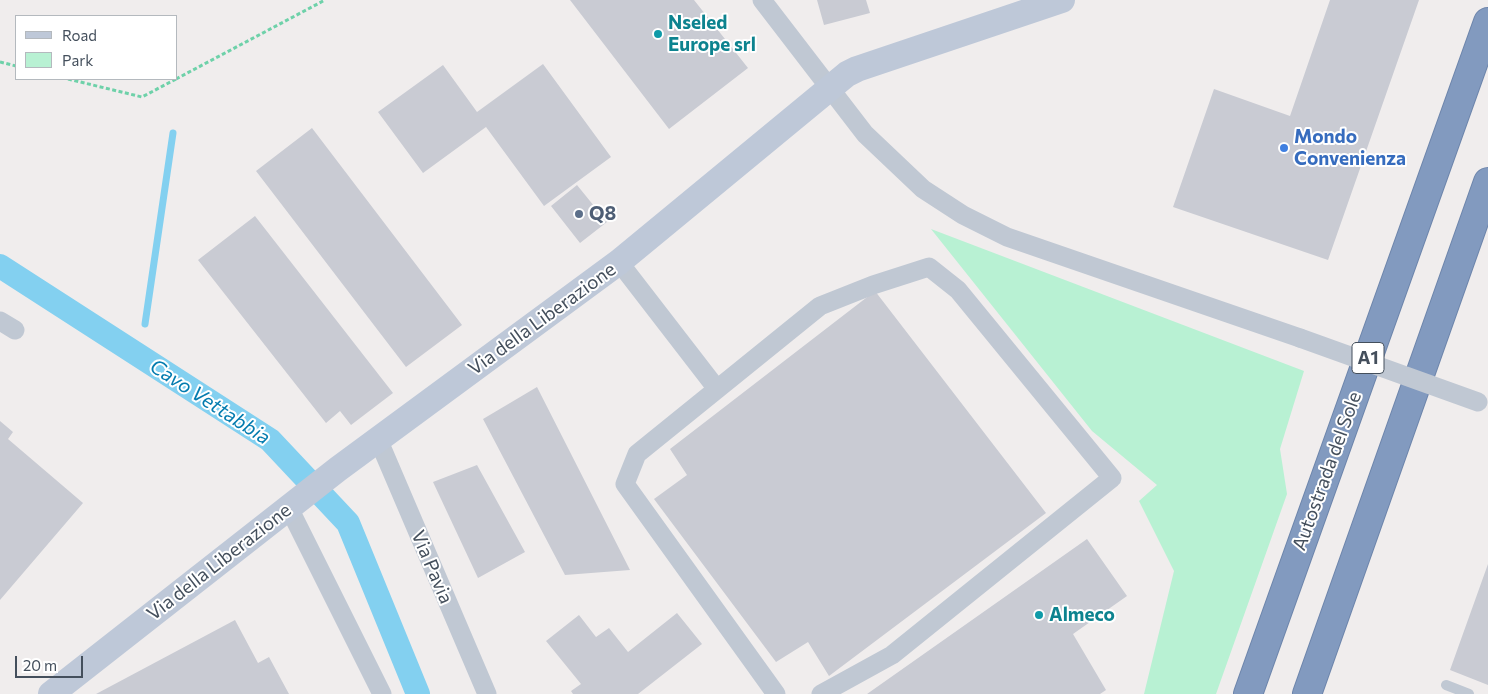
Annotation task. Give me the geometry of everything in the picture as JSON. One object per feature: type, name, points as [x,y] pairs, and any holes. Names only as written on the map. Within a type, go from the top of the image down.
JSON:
[{"type":"highway","name":"Autostrada del Sole","points":[[1248,694],[1488,22]]},
{"type":"highway","points":[[1307,694],[1488,182]]},
{"type":"street","points":[[762,0],[865,134],[924,189],[963,215],[1007,237],[1300,338],[1483,404]]},
{"type":"street","name":"Via della Liberazione","points":[[51,694],[378,439],[620,262],[830,87],[856,69],[1062,0]]},
{"type":"street","points":[[620,262],[717,389]]},
{"type":"street","points":[[776,694],[625,484],[637,454],[820,306],[929,268],[958,290],[1112,478],[892,655],[821,694]]},
{"type":"street","name":"Via Pavia","points":[[378,439],[487,694]]},
{"type":"street","points":[[294,503],[382,694]]},
{"type":"lane","points":[[1446,685],[1469,694]]},
{"type":"path","points":[[178,78],[325,0]]},
{"type":"path","points":[[0,62],[15,66]]},
{"type":"path","points":[[72,80],[142,97],[174,80]]},
{"type":"green space","points":[[931,229],[1304,371],[1280,449],[1287,494],[1216,694],[1144,694],[1174,571],[1139,501],[1157,485],[1092,431]]},
{"type":"building","name":"Nseled Europe srl","points":[[570,0],[694,0],[748,68],[669,129]]},
{"type":"building","points":[[817,0],[866,0],[870,13],[824,25]]},
{"type":"building","points":[[1330,0],[1419,0],[1328,260],[1173,207],[1214,89],[1290,116]]},
{"type":"building","points":[[543,64],[611,157],[544,206],[486,127],[423,173],[378,112],[443,65],[477,112]]},
{"type":"building","points":[[312,128],[462,325],[406,367],[256,171]]},
{"type":"building","name":"Q8","points":[[577,185],[607,222],[580,243],[551,206]]},
{"type":"building","points":[[255,216],[393,393],[351,425],[340,411],[326,423],[198,260]]},
{"type":"building","points":[[875,291],[1046,513],[829,676],[808,642],[776,662],[654,499],[687,475],[670,449]]},
{"type":"building","points":[[537,387],[630,570],[565,575],[483,419]]},
{"type":"building","points":[[0,421],[13,432],[8,439],[83,503],[0,600]]},
{"type":"building","points":[[477,465],[525,552],[478,578],[433,482]]},
{"type":"building","name":"Almeco","points":[[1087,539],[1127,596],[1073,634],[1106,690],[1100,694],[867,694]]},
{"type":"building","points":[[1488,564],[1488,685],[1450,670]]},
{"type":"building","points":[[677,613],[702,644],[638,694],[573,694],[571,691],[581,684],[546,641],[579,615],[596,637],[609,628],[628,652]]},
{"type":"building","points":[[235,620],[258,663],[269,657],[289,694],[96,694]]},
{"type":"waterway","points":[[145,324],[173,133]]},
{"type":"waterway","name":"Cavo Vettabbia","points":[[0,266],[270,440],[348,523],[418,694]]},
{"type":"place","name":"Nseled Europe srl","points":[[658,34]]},
{"type":"place","name":"Mondo Convenienza","points":[[1284,148]]},
{"type":"place","name":"Q8","points":[[579,214]]},
{"type":"place","name":"Almeco","points":[[1039,615]]}]
